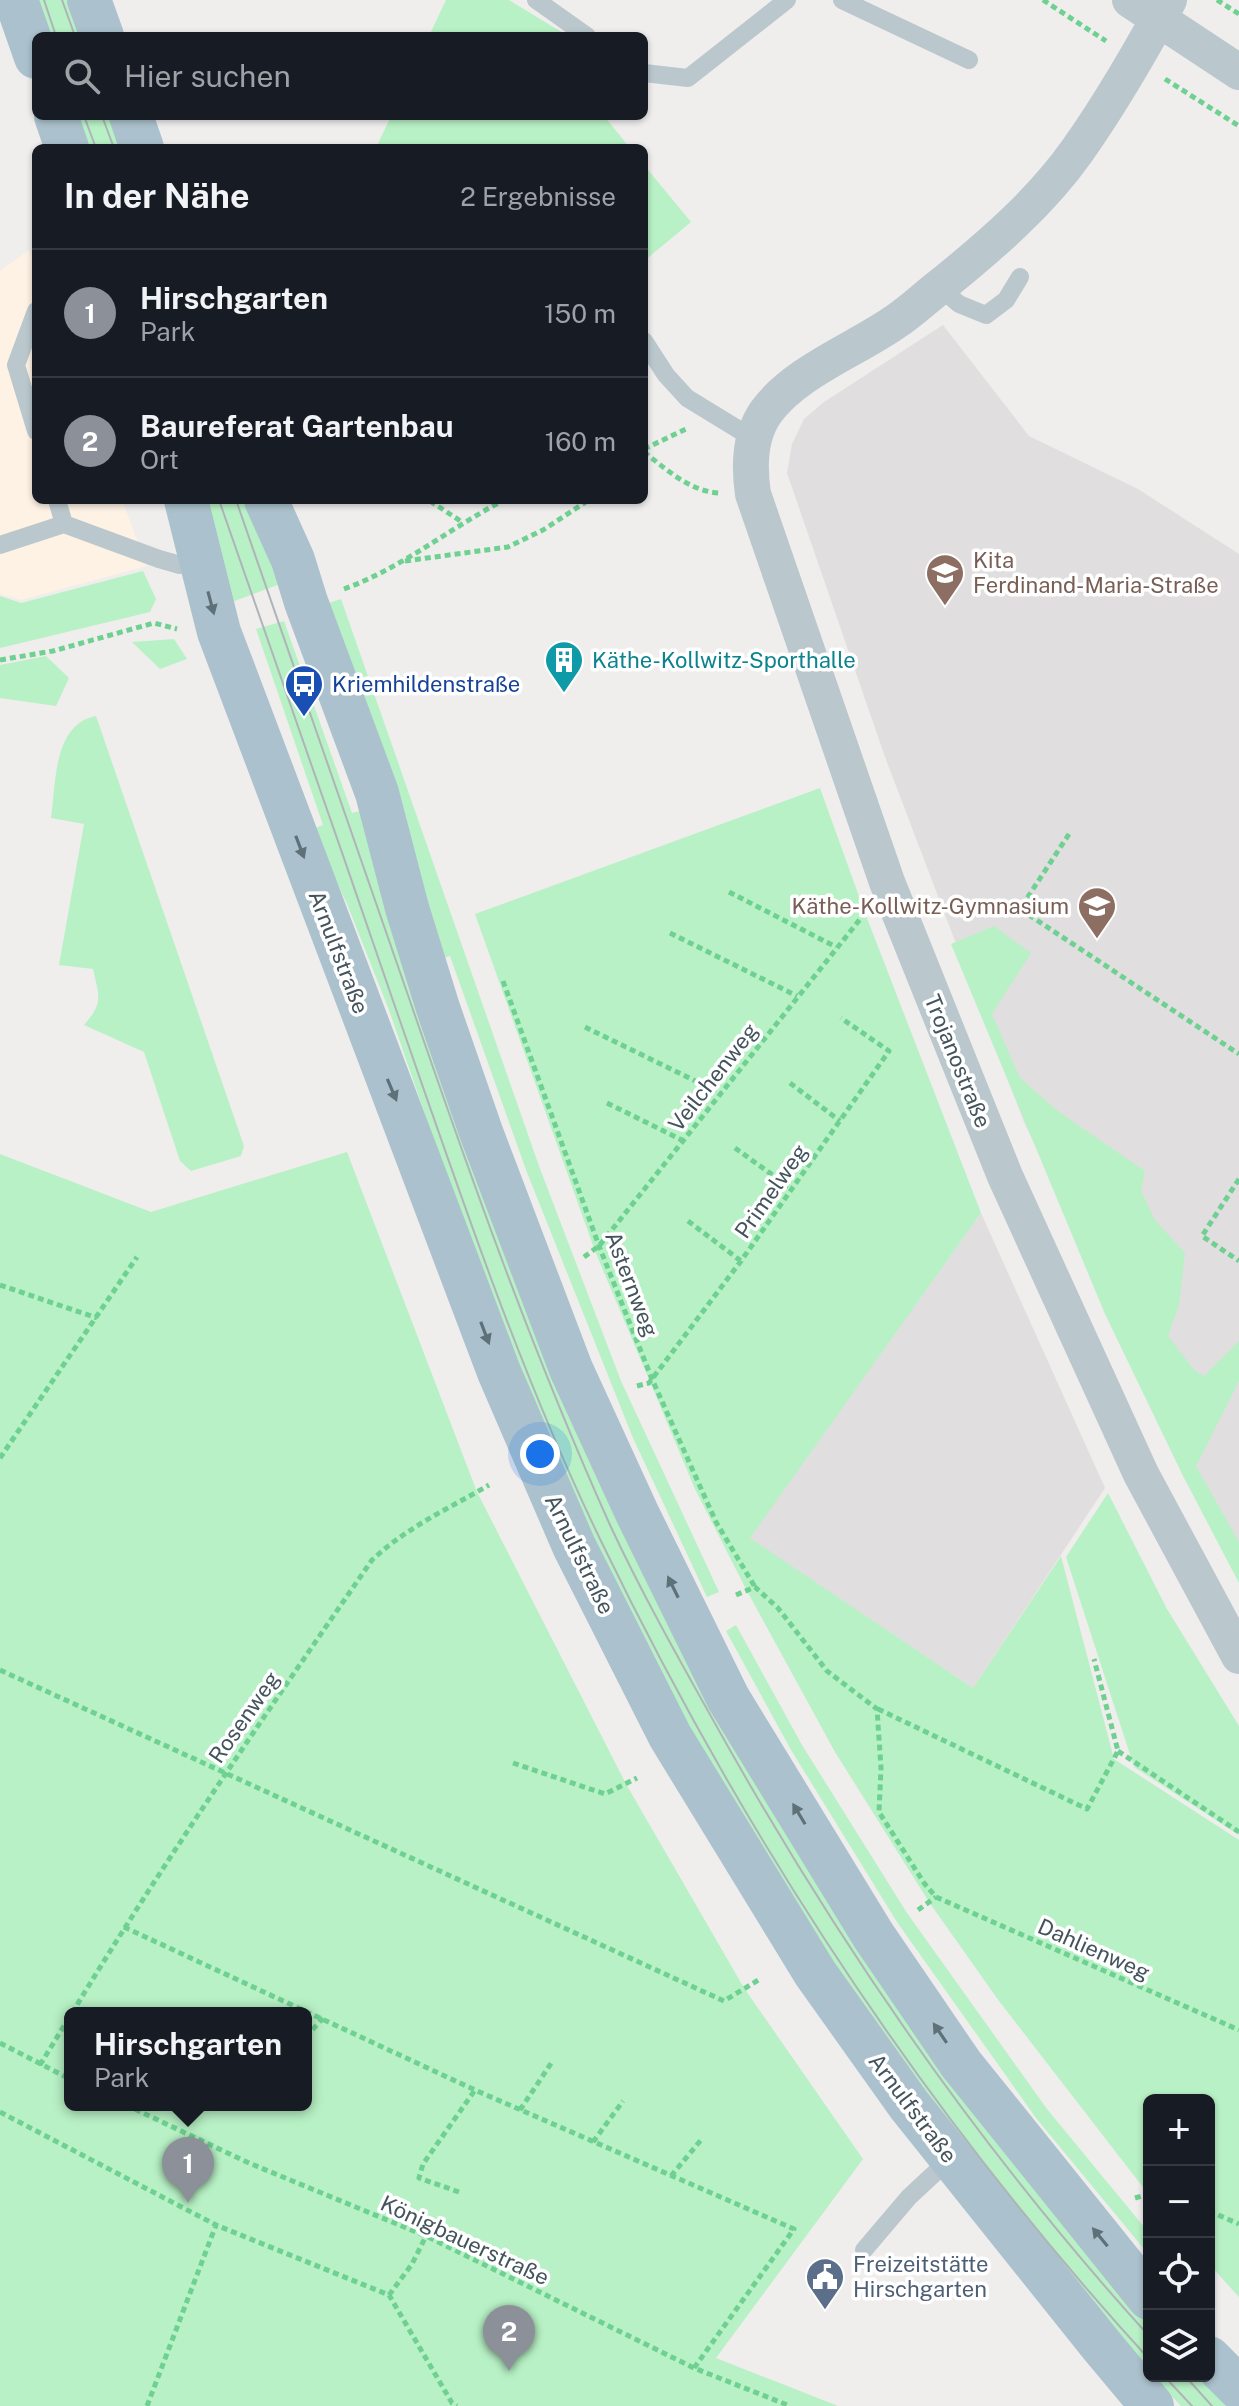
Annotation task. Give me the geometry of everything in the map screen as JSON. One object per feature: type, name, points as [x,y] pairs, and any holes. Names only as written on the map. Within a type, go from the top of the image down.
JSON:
[{"type":"main road","points":[[16,0],[32,46]]},
{"type":"main road","points":[[89,0],[101,32]]},
{"type":"main road","points":[[57,120],[66,144]]},
{"type":"main road","points":[[132,120],[141,144]]},
{"type":"main road","name":"Arnulfstraße","points":[[187,504],[219,632],[499,1372],[574,1546],[670,1736],[815,1973],[909,2105],[1152,2406]]},
{"type":"main road","points":[[268,504],[293,560],[377,793],[412,922],[481,1132],[571,1369],[637,1513],[728,1698],[873,1935],[961,2064],[1143,2291]]},
{"type":"main road","points":[[1215,2364],[1239,2388]]},
{"type":"street","points":[[754,439],[765,413],[785,392],[896,322],[984,250],[1034,201],[1075,153],[1136,61],[1152,6],[1239,72]]},
{"type":"street","name":"Trojanostraße","points":[[754,439],[749,468],[753,494],[887,882],[1005,1176],[1141,1474],[1239,1656]]},
{"type":"lane","points":[[536,0],[581,32]]},
{"type":"lane","points":[[648,73],[688,78],[787,0]]},
{"type":"lane","points":[[842,0],[969,60]]},
{"type":"lane","points":[[939,287],[959,304],[986,315],[1006,300],[1020,277]]},
{"type":"lane","points":[[32,322],[16,365],[32,418]]},
{"type":"lane","points":[[648,347],[666,375],[687,398],[754,439]]},
{"type":"lane","points":[[58,504],[64,524]]},
{"type":"lane","points":[[0,545],[64,524],[180,565],[200,561]]},
{"type":"lane","points":[[864,2250],[909,2197],[951,2158]]},
{"type":"path","points":[[1043,0],[1239,126]]},
{"type":"path","points":[[1217,0],[1239,14]]},
{"type":"path","points":[[648,449],[678,435],[710,414]]},
{"type":"path","points":[[648,454],[677,478],[706,492],[753,494]]},
{"type":"path","points":[[435,504],[462,522]]},
{"type":"path","points":[[348,588],[404,561],[462,522],[496,504]]},
{"type":"path","points":[[404,561],[508,547],[543,530],[583,504]]},
{"type":"path","points":[[0,660],[53,651],[154,623],[186,631]]},
{"type":"path","points":[[1069,834],[1020,909],[1239,1054]]},
{"type":"path","points":[[729,892],[836,947]]},
{"type":"path","name":"Veilchenweg","points":[[584,1257],[599,1246],[865,913]]},
{"type":"path","points":[[670,933],[797,996]]},
{"type":"path","name":"Asternweg","points":[[503,981],[599,1246],[652,1379],[716,1522],[755,1587],[778,1608],[827,1671],[877,1709],[1087,1809],[1118,1751]]},
{"type":"path","name":"Primelweg","points":[[637,1386],[649,1383],[741,1261],[889,1051],[841,1018]]},
{"type":"path","points":[[585,1027],[722,1094]]},
{"type":"path","points":[[790,1083],[840,1121]]},
{"type":"path","points":[[607,1103],[684,1141]]},
{"type":"path","points":[[735,1149],[792,1189]]},
{"type":"path","points":[[1239,1179],[1202,1236],[1239,1261]]},
{"type":"path","points":[[688,1221],[741,1261]]},
{"type":"path","points":[[0,1458],[137,1257]]},
{"type":"path","points":[[0,1285],[97,1318]]},
{"type":"path","name":"Rosenweg","points":[[75,2007],[225,1773],[372,1560],[419,1522],[489,1485]]},
{"type":"path","points":[[736,1595],[755,1587]]},
{"type":"path","points":[[1094,1659],[1118,1751],[1239,1832]]},
{"type":"path","points":[[0,1670],[724,2001],[760,1979]]},
{"type":"path","points":[[877,1709],[881,1768],[879,1812],[936,1897],[918,1910]]},
{"type":"path","points":[[513,1763],[605,1794],[637,1778]]},
{"type":"path","name":"Dahlienweg","points":[[936,1897],[1239,2030]]},
{"type":"path","points":[[124,1927],[299,2007]]},
{"type":"path","points":[[312,2013],[475,2090],[794,2229],[694,2368]]},
{"type":"path","points":[[312,2030],[323,2018]]},
{"type":"path","name":"Rosenweg","points":[[40,2065],[64,2026]]},
{"type":"path","points":[[0,2043],[64,2076]]},
{"type":"path","points":[[520,2110],[552,2062]]},
{"type":"path","points":[[459,2192],[419,2178],[423,2164],[475,2090]]},
{"type":"path","points":[[593,2142],[623,2101]]},
{"type":"path","name":"Königbauerstraße","points":[[139,2111],[249,2163],[426,2236],[694,2368],[790,2406]]},
{"type":"path","points":[[0,2112],[216,2225],[389,2295],[457,2406]]},
{"type":"path","points":[[671,2176],[701,2140]]},
{"type":"path","points":[[1135,2198],[1143,2196]]},
{"type":"path","points":[[1215,2214],[1239,2224]]},
{"type":"path","points":[[147,2406],[216,2225]]},
{"type":"path","points":[[389,2295],[412,2264],[426,2236]]},
{"type":"shaded area","points":[[29,250],[32,258],[32,504],[124,504],[147,566],[21,600],[0,594],[0,271]]},
{"type":"shaded area","name":"Käthe-Kollwitz-Gymnasium","points":[[943,325],[1029,436],[1138,489],[1239,554],[1239,1569],[1024,1122],[885,757],[787,473],[792,444],[804,419],[824,402]]},
{"type":"shaded area","points":[[981,1213],[1105,1488],[973,1688],[749,1538]]},
{"type":"green space","points":[[34,0],[71,0],[82,32],[46,32]]},
{"type":"green space","points":[[446,0],[509,0],[561,32],[431,32]]},
{"type":"green space","points":[[76,120],[112,120],[121,144],[84,144]]},
{"type":"green space","points":[[389,120],[607,120],[627,144],[378,144]]},
{"type":"green space","points":[[648,170],[691,222],[648,258]]},
{"type":"green space","points":[[205,504],[249,504],[283,583],[232,602]]},
{"type":"green space","points":[[143,571],[156,599],[150,612],[0,648],[0,596],[21,603]]},
{"type":"green space","points":[[341,599],[539,1166],[621,1381],[719,1592],[707,1597],[633,1438],[526,1170],[450,956],[441,959],[329,603]]},
{"type":"green space","points":[[284,621],[352,813],[364,810],[621,1523],[1143,2312],[1143,2364],[920,2096],[741,1824],[588,1539],[456,1204],[389,1010],[347,904],[312,829],[323,825],[256,629]]},
{"type":"green space","points":[[174,639],[187,659],[160,669],[132,642]]},
{"type":"green space","points":[[46,656],[69,678],[56,706],[0,698],[0,665]]},
{"type":"green space","points":[[96,716],[244,1146],[241,1156],[191,1171],[180,1161],[144,1052],[84,1025],[95,1010],[98,999],[93,969],[59,965],[84,824],[51,818],[56,773],[64,743],[72,731],[82,721]]},
{"type":"green space","points":[[820,788],[981,1213],[750,1538],[973,1688],[1061,1556],[1114,1759],[1239,1840],[1239,2297],[1215,2271],[1215,2094],[1143,2094],[1143,2187],[999,2001],[929,1902],[835,1752],[695,1489],[595,1251],[475,914]]},
{"type":"green space","points":[[994,926],[1031,953],[992,1014],[1020,1078],[1059,1112],[1145,1171],[1141,1191],[1155,1220],[1185,1253],[1179,1305],[1168,1336],[1194,1370],[1204,1376],[1239,1341],[1239,1381],[1196,1466],[1239,1542],[1239,1583],[1183,1476],[1105,1314],[951,944]]},
{"type":"green space","points":[[347,1152],[477,1492],[626,1784],[744,1988],[863,2159],[716,2358],[838,2406],[0,2406],[0,1154],[151,1212]]},
{"type":"green space","points":[[1108,1493],[1167,1609],[1239,1726],[1239,1835],[1134,1767],[1066,1557]]},
{"type":"green space","points":[[736,1625],[802,1745],[907,1913],[1047,2109],[1143,2226],[1143,2248],[1036,2118],[897,1922],[791,1750],[726,1631]]},
{"type":"green space","points":[[1159,2382],[1205,2382],[1228,2406],[1181,2406]]},
{"type":"tram line","points":[[44,0],[55,32]]},
{"type":"tram line","points":[[62,0],[74,32]]},
{"type":"tram line","points":[[86,120],[94,144]]},
{"type":"tram line","points":[[104,120],[112,144]]},
{"type":"tram line","points":[[220,504],[492,1281],[543,1411],[600,1539],[715,1758],[844,1969],[989,2170],[1067,2266],[1143,2352]]},
{"type":"tram line","points":[[237,504],[480,1199],[555,1396],[622,1551],[675,1652],[764,1808],[863,1967],[971,2120],[1028,2194],[1143,2329]]},
{"type":"tram line","points":[[1170,2382],[1192,2406]]},
{"type":"tram line","points":[[1190,2382],[1212,2406]]},
{"type":"place","name":"Kita Ferdinand-Maria-Straße","points":[[945,607]]},
{"type":"place","name":"Käthe-Kollwitz-Sporthalle","points":[[564,694]]},
{"type":"place","name":"Kriemhildenstraße","points":[[304,718]]},
{"type":"place","name":"Käthe-Kollwitz-Gymnasium","points":[[1097,940]]},
{"type":"place","name":"Hirschgarten","points":[[188,2203]]},
{"type":"place","name":"Freizeitstätte Hirschgarten","points":[[825,2311]]},
{"type":"place","name":"Baureferat Gartenbau","points":[[509,2371]]}]
